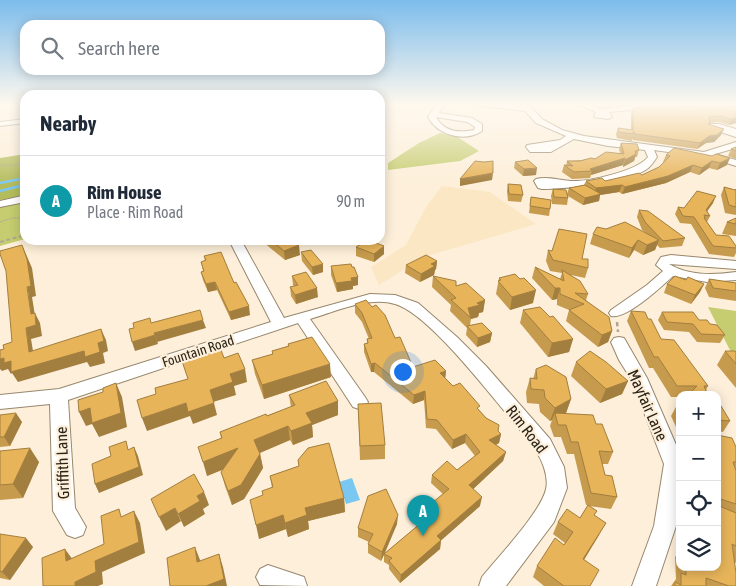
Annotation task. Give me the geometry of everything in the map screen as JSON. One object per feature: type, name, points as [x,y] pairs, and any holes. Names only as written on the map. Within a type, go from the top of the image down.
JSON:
[{"type":"street","points":[[452,131],[460,133],[475,131]]},
{"type":"street","points":[[564,131],[605,142],[706,154],[736,163]]},
{"type":"street","points":[[562,142],[574,135]]},
{"type":"street","points":[[706,154],[736,145]]},
{"type":"street","points":[[568,183],[603,179],[641,169],[653,157],[648,146]]},
{"type":"street","points":[[0,204],[20,199]]},
{"type":"street","points":[[238,245],[280,324]]},
{"type":"street","points":[[736,265],[665,260],[662,265],[670,271],[701,277],[736,276]]},
{"type":"street","points":[[616,313],[652,288],[670,271]]},
{"type":"street","name":"Fountain Road","points":[[0,402],[59,396],[280,324],[370,298],[395,299]]},
{"type":"street","name":"Rim Road","points":[[395,299],[413,306],[452,341],[480,370],[543,445],[554,467],[557,488],[546,515],[491,586]]},
{"type":"street","points":[[301,318],[359,402]]},
{"type":"street","name":"Mayfair Lane","points":[[618,342],[646,395],[674,464],[665,526],[644,586]]},
{"type":"street","name":"Griffith Lane","points":[[59,396],[64,511],[75,527]]},
{"type":"street","points":[[268,577],[295,586]]},
{"type":"path","points":[[0,166],[20,164]]},
{"type":"path","points":[[0,222],[12,218],[20,218]]},
{"type":"path","points":[[0,242],[20,237]]},
{"type":"path","points":[[616,313],[618,342]]},
{"type":"shaded area","points":[[442,186],[490,192],[536,224],[424,257],[379,285],[371,267],[406,245],[426,207]]},
{"type":"green space","points":[[440,133],[456,136],[479,151],[460,161],[388,170],[388,163],[419,143]]},
{"type":"green space","points":[[20,155],[20,196],[0,200],[0,158]]},
{"type":"green space","points":[[20,196],[20,240],[0,246],[0,200]]},
{"type":"green space","points":[[708,307],[736,311],[736,358],[734,358]]},
{"type":"water","points":[[352,478],[360,500],[346,504],[339,482]]},
{"type":"building","points":[[633,131],[634,134],[619,132]]},
{"type":"building","points":[[633,131],[721,131],[717,135],[709,136],[700,143],[635,134]]},
{"type":"building","points":[[621,143],[637,144],[639,150],[635,151],[636,154],[625,160],[625,158],[590,169],[592,171],[574,172],[564,165],[573,166],[567,161],[595,159],[606,152],[624,154]]},
{"type":"building","points":[[674,148],[730,158],[720,163],[712,161],[702,168],[693,165],[668,176],[625,187],[622,185],[596,188],[586,181],[602,178],[605,181],[639,173],[642,175],[659,167],[670,156],[666,155]]},
{"type":"building","points":[[528,160],[537,168],[524,169],[515,162]]},
{"type":"building","points":[[475,161],[493,161],[493,173],[460,179]]},
{"type":"building","points":[[508,184],[521,185],[523,195],[509,194]]},
{"type":"building","points":[[585,185],[601,194],[585,198],[569,188]]},
{"type":"building","points":[[724,187],[736,189],[736,207],[729,205]]},
{"type":"building","points":[[553,189],[566,190],[568,198],[554,197]]},
{"type":"building","points":[[697,191],[716,196],[706,210],[710,216],[704,215],[704,218],[716,235],[729,236],[736,248],[713,246],[694,217],[683,216],[678,207],[684,208]]},
{"type":"building","points":[[531,197],[551,200],[550,209],[530,206]]},
{"type":"building","points":[[639,210],[648,211],[685,238],[663,241],[645,222]]},
{"type":"building","points":[[736,218],[736,224],[727,222]]},
{"type":"building","points":[[625,222],[659,240],[647,245],[638,240],[632,248],[593,234],[597,227],[606,229]]},
{"type":"building","points":[[559,229],[587,234],[582,259],[588,259],[588,268],[553,260],[548,250],[552,251]]},
{"type":"building","points":[[22,245],[27,259],[31,286],[27,287],[31,314],[35,313],[36,325],[26,328],[29,352],[101,329],[104,341],[98,343],[100,352],[85,357],[84,351],[11,372],[11,361],[4,363],[4,358],[0,359],[0,350],[4,349],[3,345],[12,342],[6,271],[0,251]]},
{"type":"building","points":[[277,245],[299,245],[284,251]]},
{"type":"building","points":[[359,245],[384,246],[374,254],[356,247]]},
{"type":"building","points":[[311,250],[323,264],[312,267],[301,252]]},
{"type":"building","points":[[221,252],[234,283],[236,282],[249,306],[229,312],[215,282],[206,284],[201,272],[204,271],[201,262],[206,260],[204,256]]},
{"type":"building","points":[[426,255],[437,261],[431,264],[435,266],[421,274],[406,265]]},
{"type":"building","points":[[351,264],[358,277],[351,278],[352,281],[336,283],[331,266]]},
{"type":"building","points":[[535,267],[564,281],[562,270],[580,281],[588,294],[575,293],[609,317],[612,331],[602,335],[569,310],[584,304],[560,294],[560,288],[555,288]]},
{"type":"building","points":[[306,272],[317,288],[295,295],[290,287],[298,285],[292,276]]},
{"type":"building","points":[[515,274],[520,279],[524,278],[536,290],[512,297],[498,281],[501,280],[499,278]]},
{"type":"building","points":[[433,276],[456,281],[456,286],[466,283],[485,300],[477,303],[480,305],[468,308],[471,318],[451,300],[456,298]]},
{"type":"building","points":[[675,276],[686,280],[688,277],[704,284],[695,295],[667,284]]},
{"type":"building","points":[[709,279],[736,283],[736,291],[713,288]]},
{"type":"building","points":[[366,300],[372,307],[376,305],[385,315],[395,338],[400,337],[413,367],[435,360],[446,371],[440,373],[453,386],[460,383],[480,406],[477,408],[486,418],[499,425],[498,431],[501,434],[489,440],[506,452],[469,485],[482,497],[437,536],[441,540],[401,575],[389,561],[392,558],[384,554],[427,518],[421,512],[449,489],[432,475],[447,461],[457,470],[480,452],[466,434],[453,440],[437,420],[427,419],[425,391],[414,395],[375,363],[371,364],[364,344],[368,343],[367,339],[372,338],[362,313],[355,304]]},
{"type":"building","points":[[540,307],[550,317],[553,316],[573,339],[552,343],[523,310]]},
{"type":"building","points":[[200,310],[203,320],[154,333],[155,335],[132,342],[129,329],[134,328],[133,323],[150,318],[151,323]]},
{"type":"building","points":[[631,311],[645,312],[648,319],[651,319],[661,339],[674,340],[708,386],[704,386],[706,391],[692,391],[697,386],[677,386],[658,357],[654,357]]},
{"type":"building","points":[[662,312],[693,312],[699,320],[707,320],[710,324],[717,325],[725,335],[701,334],[693,324],[667,322]]},
{"type":"building","points":[[482,323],[492,333],[478,338],[467,326]]},
{"type":"building","points":[[312,337],[330,364],[262,385],[252,360],[273,354],[272,351],[289,346],[288,344]]},
{"type":"building","points":[[221,350],[224,358],[238,353],[245,369],[230,374],[233,382],[210,390],[214,403],[188,412],[186,403],[142,418],[137,400],[156,394],[155,388],[188,379],[182,361]]},
{"type":"building","points":[[590,351],[628,381],[606,389],[576,362]]},
{"type":"building","points":[[725,351],[736,352],[736,364]]},
{"type":"building","points":[[546,365],[566,377],[571,399],[555,408],[545,398],[544,390],[531,389],[530,378],[537,379],[536,369]]},
{"type":"building","points":[[326,381],[338,401],[306,413],[312,423],[291,431],[288,426],[254,440],[260,454],[241,485],[228,491],[221,472],[238,448],[203,462],[198,447],[222,438],[220,432],[295,405],[289,395]]},
{"type":"building","points":[[116,383],[121,413],[92,423],[90,408],[79,412],[78,400],[103,392],[103,388]]},
{"type":"building","points":[[381,403],[385,445],[360,446],[358,404]]},
{"type":"building","points":[[721,406],[730,421],[721,420]]},
{"type":"building","points":[[16,413],[4,437],[0,437],[0,415]]},
{"type":"building","points":[[555,413],[593,415],[596,424],[602,424],[613,452],[599,451],[605,475],[612,476],[617,497],[591,493],[578,442],[571,442],[566,425],[558,425]]},
{"type":"building","points":[[721,436],[732,438],[736,447],[736,462],[733,462],[736,471],[736,504],[721,499]]},
{"type":"building","points":[[126,441],[128,450],[134,447],[139,467],[95,484],[92,464],[111,456],[109,447]]},
{"type":"building","points":[[329,443],[344,498],[305,508],[307,515],[285,523],[283,515],[256,525],[250,500],[263,495],[262,491],[273,487],[270,476],[299,466],[298,460],[308,448]]},
{"type":"building","points":[[30,448],[13,484],[0,485],[0,451]]},
{"type":"building","points":[[194,474],[204,492],[197,496],[200,501],[178,514],[175,508],[159,517],[151,499]]},
{"type":"building","points":[[386,489],[398,515],[382,552],[368,544],[373,534],[358,528],[368,496]]},
{"type":"building","points":[[588,505],[597,511],[594,515],[606,523],[583,559],[599,570],[590,586],[564,586],[537,566],[555,538],[564,545],[573,532],[558,522],[567,509],[580,518]]},
{"type":"building","points":[[721,507],[736,513],[736,546],[732,544],[736,586],[729,586],[706,578],[706,586],[675,586],[675,582],[681,585],[681,573],[686,575],[686,571],[721,571]]},
{"type":"building","points":[[119,509],[121,517],[134,511],[139,542],[95,561],[96,572],[75,582],[75,586],[43,586],[42,558],[65,549],[66,561],[104,544],[101,516]]},
{"type":"building","points":[[0,534],[26,538],[2,572],[0,571]]},
{"type":"building","points":[[195,547],[197,562],[219,554],[224,579],[206,586],[170,586],[167,558]]},
{"type":"waterway","points":[[0,183],[20,179]]},
{"type":"waterway","points":[[0,191],[20,186]]},
{"type":"place","name":"Rim House","points":[[423,536]]}]
